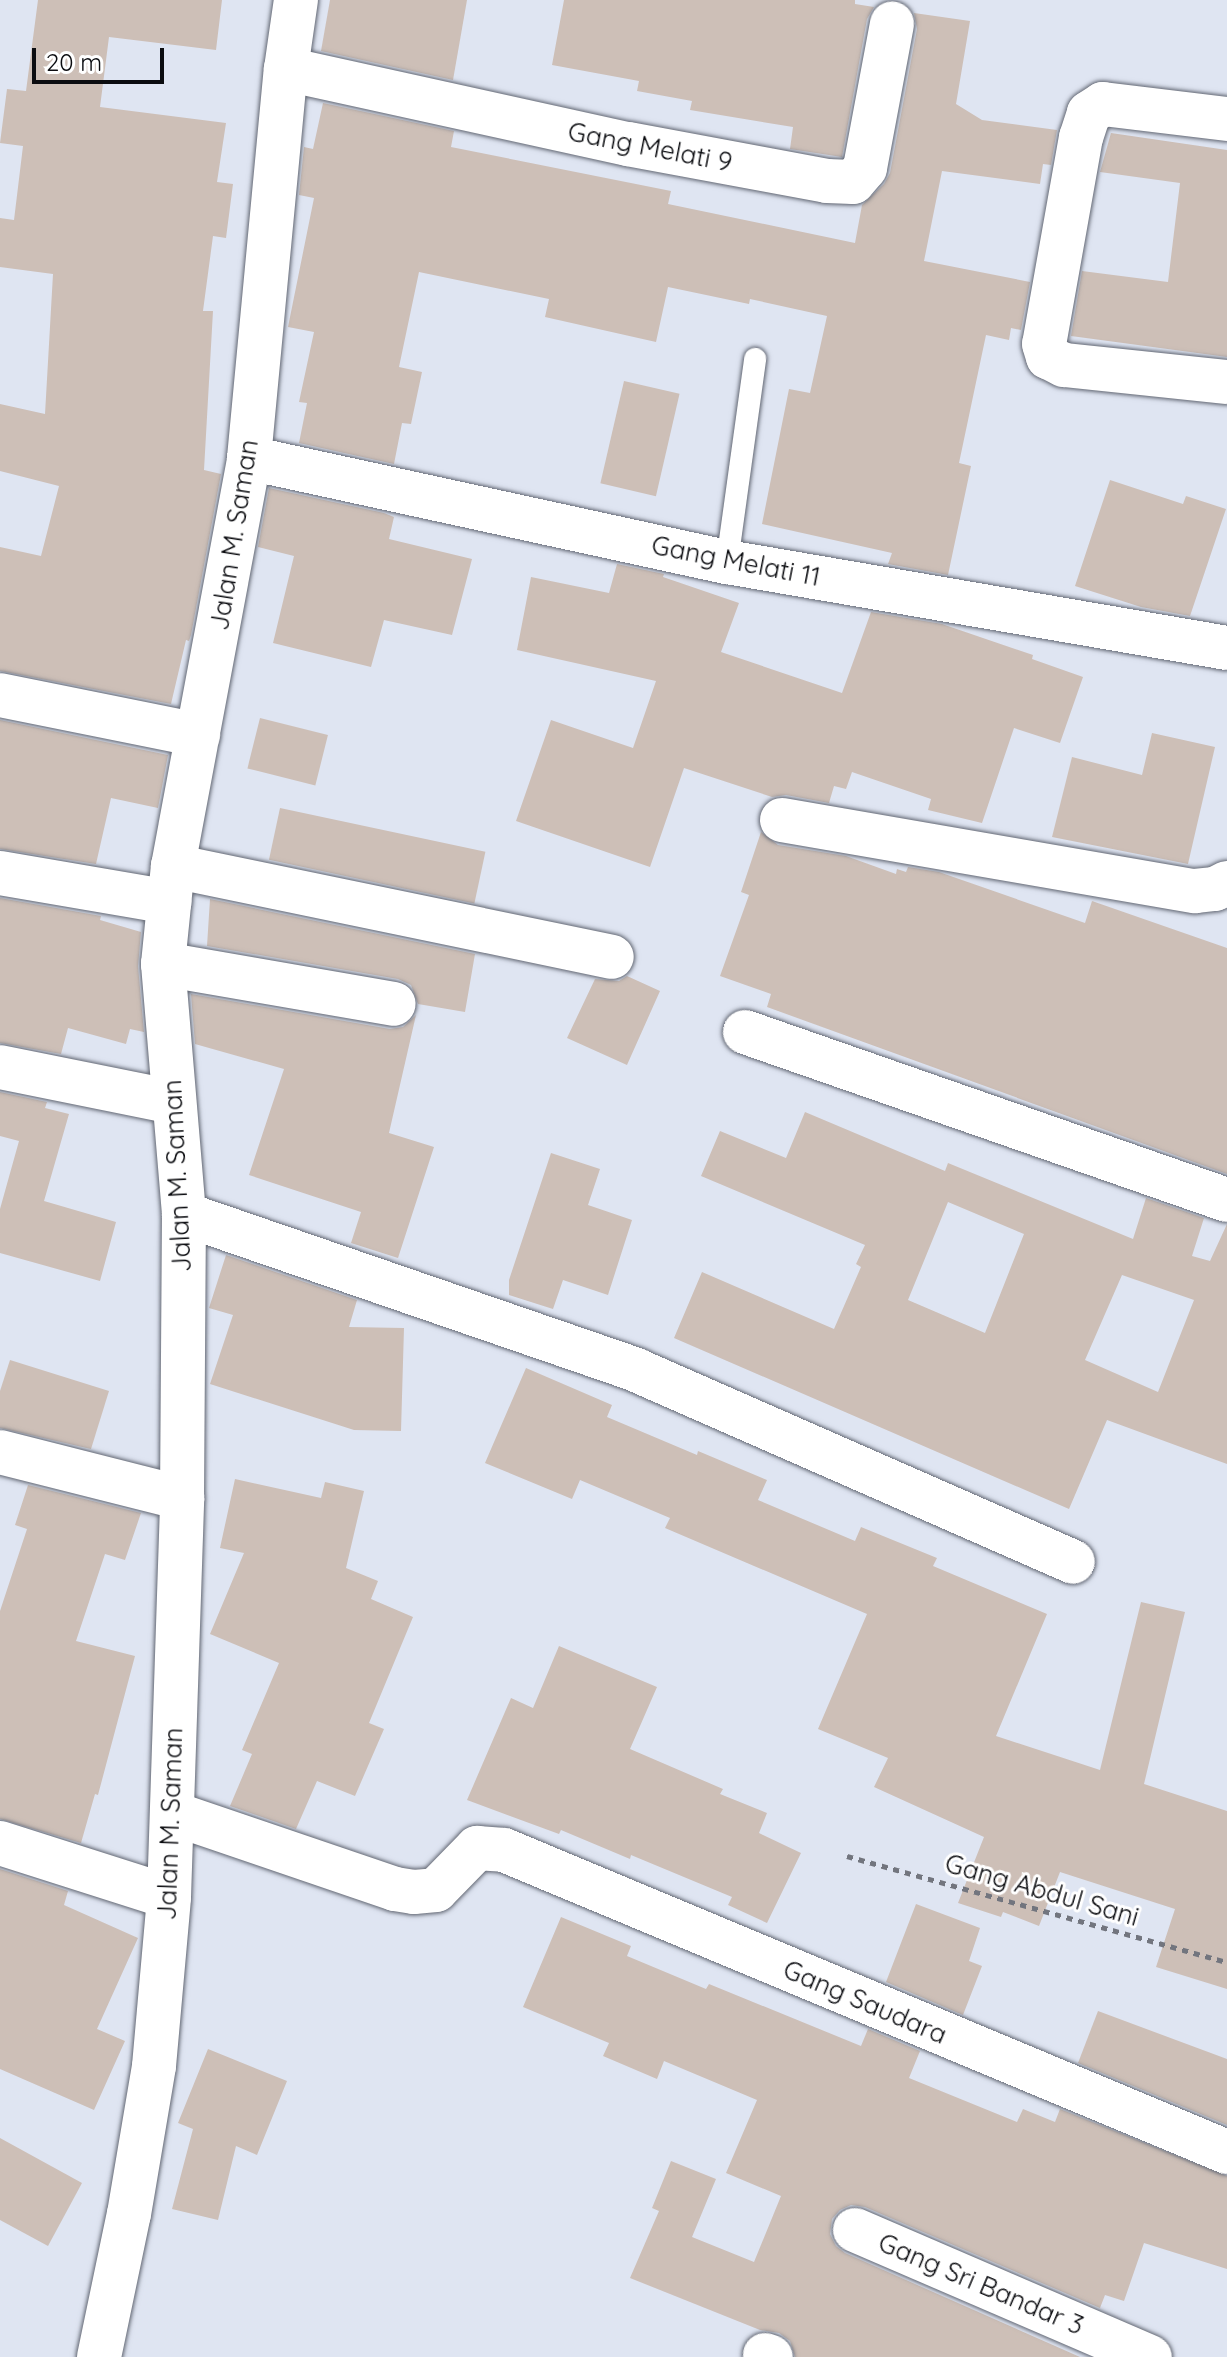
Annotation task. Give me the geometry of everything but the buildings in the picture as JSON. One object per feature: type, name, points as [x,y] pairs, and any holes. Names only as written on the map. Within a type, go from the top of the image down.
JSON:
[{"type":"street","name":"Jalan M. Saman","points":[[99,2357],[129,2214],[154,2066],[169,1897],[182,1498],[184,1214],[163,964],[171,884],[249,458],[286,69],[296,0]]},
{"type":"street","name":"Gang Melati 9","points":[[286,69],[628,144],[827,181],[853,182],[865,168],[892,24]]},
{"type":"street","points":[[1227,119],[1103,104],[1089,113],[1081,137],[1044,344],[1048,357],[1064,365],[1227,382]]},
{"type":"street","name":"Gang Melati 11","points":[[249,458],[727,562],[1227,648]]},
{"type":"street","points":[[0,695],[198,735]]},
{"type":"street","points":[[782,820],[1195,891],[1215,889],[1227,883]]},
{"type":"street","points":[[0,873],[171,884],[612,957]]},
{"type":"street","points":[[163,964],[394,1004]]},
{"type":"street","points":[[745,1032],[1227,1200]]},
{"type":"street","points":[[0,1067],[173,1102]]},
{"type":"street","points":[[184,1214],[636,1370],[1073,1562]]},
{"type":"street","points":[[0,1452],[182,1498]]},
{"type":"street","name":"Gang Saudara","points":[[172,1813],[395,1889],[414,1892],[436,1890],[477,1848],[504,1850],[1227,2152]]},
{"type":"street","points":[[0,1843],[169,1897]]},
{"type":"street","name":"Gang Sri Bandar 3","points":[[855,2230],[1150,2357]]},
{"type":"lane","points":[[727,562],[755,359]]},
{"type":"path","name":"Gang Abdul Sani","points":[[847,1856],[1227,1962]]}]
